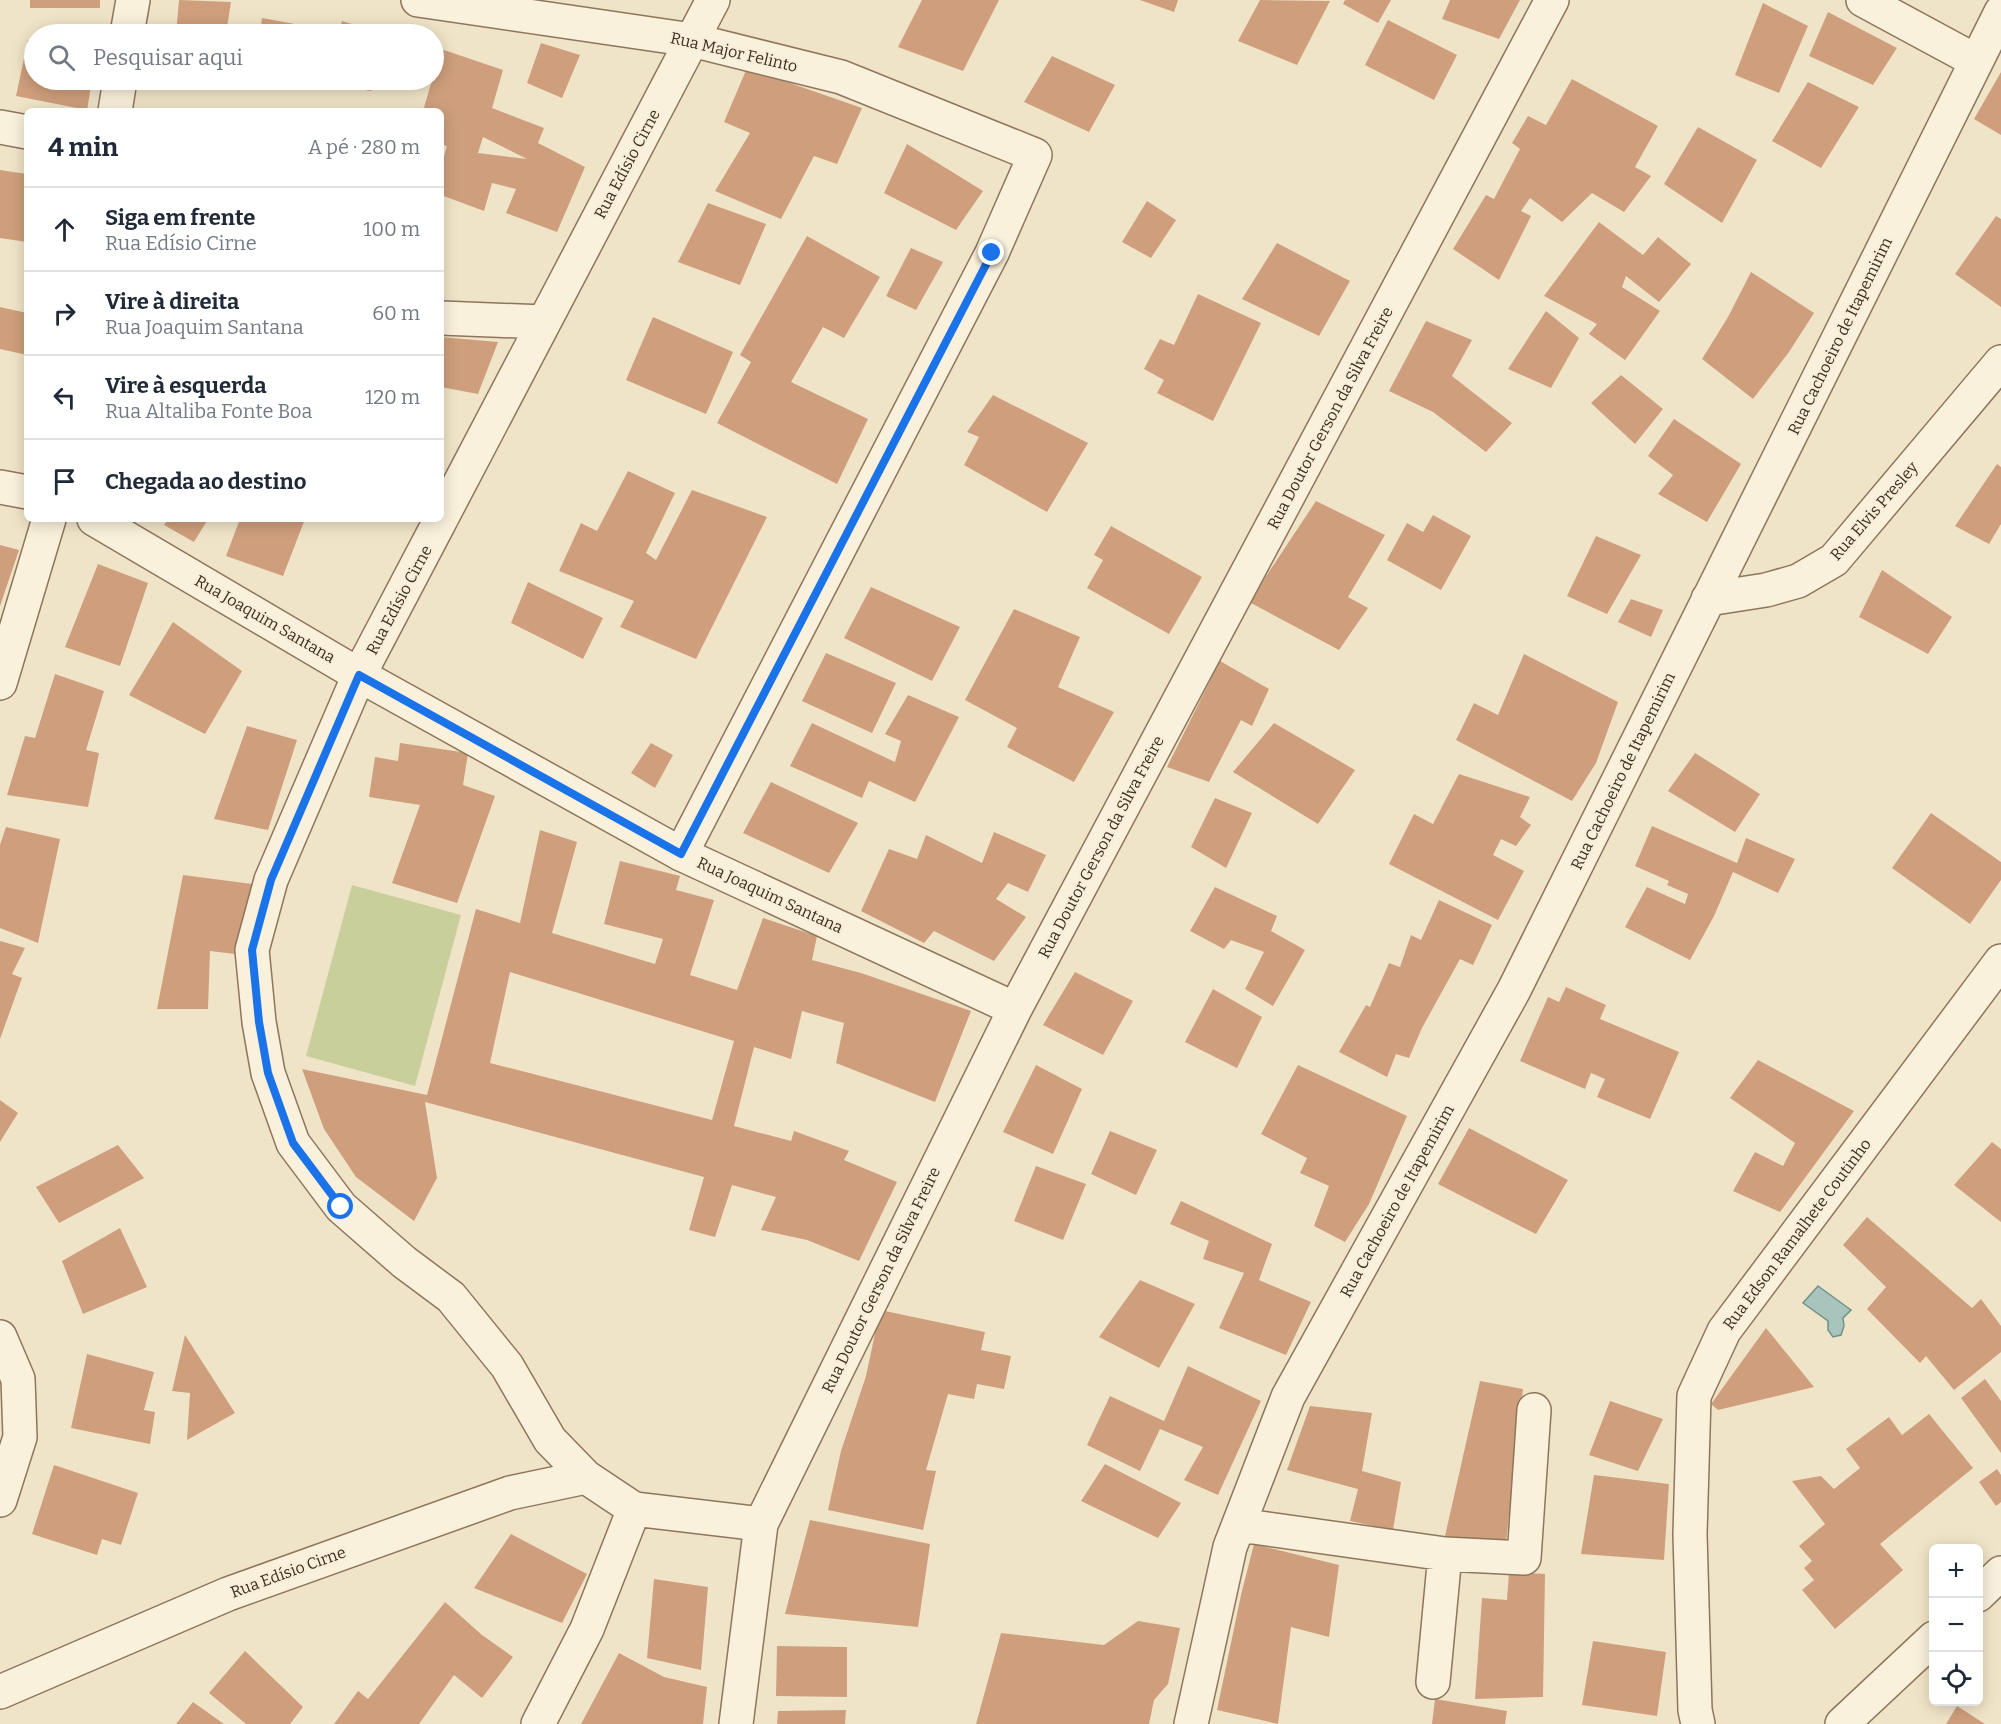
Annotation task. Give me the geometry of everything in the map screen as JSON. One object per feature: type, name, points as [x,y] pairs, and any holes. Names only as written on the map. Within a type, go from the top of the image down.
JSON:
[{"type":"street","points":[[129,24],[133,0]]},
{"type":"street","name":"Rua Major Felinto","points":[[418,0],[692,40],[841,77],[1035,155],[992,253],[681,854]]},
{"type":"street","name":"Rua Edísio Cirne","points":[[444,513],[713,0]]},
{"type":"street","name":"Rua Doutor Gerson da Silva Freire","points":[[736,1724],[761,1524],[1015,1009],[1552,0]]},
{"type":"street","points":[[1863,0],[1977,61]]},
{"type":"street","name":"Rua Cachoeiro de Itapemirim","points":[[1191,1724],[1230,1547],[1288,1398],[1514,990],[2001,12]]},
{"type":"street","points":[[115,108],[118,90]]},
{"type":"street","points":[[0,127],[24,131]]},
{"type":"street","points":[[444,318],[544,322]]},
{"type":"street","name":"Rua Elvis Presley","points":[[1708,599],[1766,590],[1798,581],[1834,560],[2001,362]]},
{"type":"street","points":[[0,487],[24,491]]},
{"type":"street","points":[[0,683],[49,522]]},
{"type":"street","name":"Rua Joaquim Santana","points":[[99,522],[359,675],[681,854],[1015,1009]]},
{"type":"street","name":"Rua Edísio Cirne","points":[[439,522],[359,675],[271,880],[252,950],[259,1022],[268,1073],[293,1143],[341,1207],[404,1262],[451,1297],[507,1366],[550,1440],[586,1477],[634,1509],[761,1524]]},
{"type":"street","name":"Rua Edson Ramalhete Coutinho","points":[[1698,1724],[1695,1710],[1690,1534],[1694,1396],[1724,1331],[2001,961]]},
{"type":"street","points":[[0,1337],[18,1379],[20,1437],[0,1500]]},
{"type":"street","points":[[1239,1525],[1445,1554],[1524,1558],[1534,1410]]},
{"type":"street","name":"Rua Edísio Cirne","points":[[0,1692],[228,1594],[510,1493],[586,1477]]},
{"type":"street","points":[[538,1724],[587,1629],[634,1509]]},
{"type":"street","points":[[1433,1682],[1445,1554]]},
{"type":"street","points":[[1983,1590],[2001,1573]]},
{"type":"street","points":[[1842,1724],[1929,1643]]},
{"type":"green space","points":[[352,885],[461,915],[415,1086],[306,1056]]},
{"type":"water","points":[[1818,1286],[1851,1310],[1843,1318],[1844,1326],[1841,1335],[1833,1337],[1828,1330],[1828,1321],[1803,1303]]},
{"type":"building","points":[[30,0],[100,0],[100,8],[30,8]]},
{"type":"building","points":[[179,0],[231,2],[228,24],[177,24]]},
{"type":"building","points":[[922,0],[999,0],[963,71],[898,47]]},
{"type":"building","points":[[1140,0],[1178,0],[1174,12]]},
{"type":"building","points":[[1260,0],[1330,1],[1297,65],[1238,41]]},
{"type":"building","points":[[1345,0],[1391,0],[1378,23],[1343,4]]},
{"type":"building","points":[[1450,0],[1520,0],[1499,39],[1442,19]]},
{"type":"building","points":[[1763,3],[1808,26],[1779,93],[1735,75]]},
{"type":"building","points":[[1828,12],[1897,48],[1873,85],[1809,56]]},
{"type":"building","points":[[262,18],[295,24],[261,24]]},
{"type":"building","points":[[1388,20],[1457,55],[1434,100],[1365,65]]},
{"type":"building","points":[[541,43],[580,55],[562,98],[527,83]]},
{"type":"building","points":[[444,50],[503,70],[492,108],[544,128],[538,143],[585,167],[557,232],[506,213],[516,189],[492,183],[484,211],[444,196],[444,156],[447,146],[444,145],[444,108],[424,108],[429,90],[444,90]],"holes":[[[483,137],[527,159],[478,153]]]},
{"type":"building","points":[[1052,56],[1115,85],[1089,132],[1024,102]]},
{"type":"building","points":[[24,59],[24,90],[90,90],[87,108],[16,96]]},
{"type":"building","points":[[747,68],[862,108],[837,164],[814,156],[781,219],[715,191],[750,133],[724,122]]},
{"type":"building","points":[[2001,72],[2001,135],[1974,119]]},
{"type":"building","points":[[1572,79],[1658,126],[1635,167],[1651,176],[1624,212],[1592,193],[1562,222],[1530,198],[1521,211],[1531,216],[1499,280],[1453,249],[1486,195],[1494,199],[1520,149],[1512,143],[1528,116],[1546,125]]},
{"type":"building","points":[[1808,82],[1859,107],[1821,168],[1772,141]]},
{"type":"building","points":[[1698,127],[1757,160],[1722,223],[1664,184]]},
{"type":"building","points":[[907,144],[983,191],[956,230],[884,193]]},
{"type":"building","points":[[0,170],[24,174],[24,242],[0,238]]},
{"type":"building","points":[[1147,201],[1176,220],[1151,258],[1122,242]]},
{"type":"building","points":[[708,203],[766,224],[740,285],[678,262]]},
{"type":"building","points":[[1996,216],[2001,219],[2001,307],[1955,274]]},
{"type":"building","points":[[1599,222],[1643,255],[1658,237],[1691,264],[1659,302],[1626,276],[1622,287],[1660,311],[1625,360],[1589,334],[1597,324],[1544,296]]},
{"type":"building","points":[[807,236],[880,277],[844,338],[823,327],[791,382],[868,419],[837,484],[717,423],[751,362],[740,355]]},
{"type":"building","points":[[1277,243],[1350,281],[1319,336],[1242,299]]},
{"type":"building","points":[[911,248],[943,262],[916,310],[886,296]]},
{"type":"building","points":[[1751,272],[1814,313],[1789,352],[1753,399],[1702,359],[1728,317]]},
{"type":"building","points":[[1198,294],[1261,323],[1213,421],[1157,393],[1164,380],[1144,369],[1160,339],[1174,345]]},
{"type":"building","points":[[0,307],[24,312],[24,354],[0,349]]},
{"type":"building","points":[[1546,311],[1579,338],[1551,388],[1508,369]]},
{"type":"building","points":[[653,317],[733,352],[706,414],[626,380]]},
{"type":"building","points":[[1426,321],[1472,340],[1452,376],[1512,423],[1486,452],[1433,412],[1389,391]]},
{"type":"building","points":[[444,337],[498,342],[478,394],[444,388]]},
{"type":"building","points":[[1621,375],[1663,409],[1635,444],[1591,403]]},
{"type":"building","points":[[993,395],[1088,443],[1047,512],[964,465],[979,437],[967,432]]},
{"type":"building","points":[[1674,419],[1741,464],[1707,522],[1658,494],[1673,475],[1648,456]]},
{"type":"building","points":[[1997,464],[2001,467],[2001,524],[1989,544],[1955,526]]},
{"type":"building","points":[[628,471],[675,493],[646,553],[656,560],[692,490],[767,517],[696,659],[620,627],[634,601],[559,571],[581,523],[597,531]]},
{"type":"building","points":[[1316,501],[1385,535],[1348,597],[1368,608],[1339,650],[1249,602]]},
{"type":"building","points":[[1433,515],[1471,536],[1441,590],[1387,560],[1407,523],[1423,532]]},
{"type":"building","points":[[166,522],[206,522],[194,542],[164,525]]},
{"type":"building","points":[[239,522],[304,522],[283,576],[226,556]]},
{"type":"building","points":[[1111,526],[1202,577],[1169,634],[1087,588],[1103,560],[1094,555]]},
{"type":"building","points":[[1596,536],[1641,555],[1607,614],[1567,596]]},
{"type":"building","points":[[0,545],[19,550],[0,606]]},
{"type":"building","points":[[98,564],[148,583],[120,666],[65,647]]},
{"type":"building","points":[[1882,570],[1952,617],[1928,654],[1859,617]]},
{"type":"building","points":[[528,582],[603,618],[583,659],[511,623]]},
{"type":"building","points":[[871,587],[960,627],[932,681],[844,638]]},
{"type":"building","points":[[1631,599],[1663,610],[1651,637],[1618,622]]},
{"type":"building","points":[[1014,609],[1080,637],[1058,687],[1114,712],[1074,782],[1007,747],[1017,728],[965,700]]},
{"type":"building","points":[[173,622],[242,671],[205,734],[129,695]]},
{"type":"building","points":[[826,653],[896,683],[872,733],[802,701]]},
{"type":"building","points":[[1524,654],[1618,702],[1596,763],[1572,801],[1456,740],[1474,703],[1498,715]]},
{"type":"building","points":[[1220,661],[1269,689],[1252,726],[1241,720],[1209,782],[1167,767]]},
{"type":"building","points":[[55,674],[104,691],[86,750],[99,753],[88,807],[7,795],[25,736],[35,738]]},
{"type":"building","points":[[908,695],[959,717],[915,802],[869,781],[862,798],[790,766],[812,723],[895,762],[901,741],[885,734]]},
{"type":"building","points":[[1274,723],[1355,770],[1318,824],[1233,772]]},
{"type":"building","points":[[247,726],[297,740],[268,830],[214,819]]},
{"type":"building","points":[[400,743],[468,753],[463,785],[495,796],[457,903],[392,883],[420,805],[369,797],[375,757],[398,761]]},
{"type":"building","points":[[651,743],[673,755],[655,788],[631,773]]},
{"type":"building","points":[[1695,753],[1760,794],[1735,832],[1668,791]]},
{"type":"building","points":[[1459,774],[1530,797],[1520,817],[1531,825],[1516,846],[1501,839],[1493,855],[1524,871],[1498,920],[1389,864],[1414,814],[1433,824]]},
{"type":"building","points":[[771,782],[858,823],[829,873],[743,833]]},
{"type":"building","points":[[1215,798],[1252,813],[1226,868],[1191,847]]},
{"type":"building","points":[[1931,813],[2001,862],[2001,880],[1970,924],[1892,868]]},
{"type":"building","points":[[1652,826],[1737,863],[1746,838],[1795,859],[1778,893],[1733,872],[1714,916],[1690,960],[1625,927],[1647,887],[1685,904],[1688,894],[1667,885],[1669,881],[1635,866]]},
{"type":"building","points":[[6,827],[60,839],[38,943],[0,928],[0,845]]},
{"type":"building","points":[[540,830],[577,842],[552,933],[655,964],[663,939],[604,924],[620,861],[680,876],[676,890],[714,900],[690,975],[737,990],[763,918],[817,936],[812,960],[861,973],[971,1011],[935,1102],[836,1063],[844,1023],[802,1011],[791,1059],[754,1047],[734,1126],[791,1141],[794,1131],[849,1151],[844,1160],[897,1182],[859,1261],[807,1240],[761,1230],[776,1197],[732,1185],[715,1237],[689,1230],[704,1177],[425,1102],[437,1178],[414,1221],[356,1177],[324,1129],[302,1069],[427,1095],[476,909],[520,923]],"holes":[[[510,972],[734,1041],[712,1120],[490,1063]]]},
{"type":"building","points":[[994,832],[1046,855],[1028,892],[1008,883],[996,899],[1026,917],[994,961],[934,931],[924,943],[861,911],[889,849],[917,859],[926,835],[982,863]]},
{"type":"building","points":[[183,875],[252,884],[235,954],[210,951],[208,1009],[157,1009]]},
{"type":"building","points":[[1215,887],[1277,916],[1271,931],[1305,950],[1273,1006],[1245,989],[1264,952],[1231,940],[1224,949],[1190,931]]},
{"type":"building","points":[[1439,900],[1492,925],[1473,965],[1460,959],[1422,1028],[1409,1058],[1396,1054],[1387,1077],[1339,1052],[1366,1005],[1370,1007],[1389,963],[1400,967],[1411,935],[1421,940]]},
{"type":"building","points":[[0,941],[25,948],[12,974],[22,978],[0,1039]]},
{"type":"building","points":[[1075,972],[1133,1001],[1103,1055],[1043,1025]]},
{"type":"building","points":[[1566,987],[1606,1005],[1600,1019],[1679,1052],[1650,1119],[1597,1097],[1605,1079],[1591,1073],[1585,1089],[1520,1061],[1548,997],[1559,1002]]},
{"type":"building","points":[[1213,989],[1262,1017],[1237,1068],[1185,1042]]},
{"type":"building","points":[[1758,1060],[1854,1111],[1780,1212],[1733,1191],[1755,1152],[1783,1166],[1795,1143],[1730,1098]]},
{"type":"building","points":[[1036,1065],[1082,1089],[1053,1154],[1003,1132]]},
{"type":"building","points":[[1298,1065],[1407,1116],[1369,1204],[1345,1242],[1314,1226],[1329,1186],[1300,1173],[1307,1158],[1261,1134]]},
{"type":"building","points":[[0,1100],[18,1113],[0,1142]]},
{"type":"building","points":[[1469,1128],[1568,1180],[1536,1234],[1438,1184]]},
{"type":"building","points":[[1110,1131],[1157,1150],[1136,1195],[1091,1174]]},
{"type":"building","points":[[1992,1142],[2001,1149],[2001,1222],[1954,1185]]},
{"type":"building","points":[[118,1145],[144,1178],[59,1223],[36,1187]]},
{"type":"building","points":[[1036,1166],[1086,1184],[1063,1240],[1014,1221]]},
{"type":"building","points":[[1181,1201],[1272,1244],[1259,1280],[1311,1302],[1286,1355],[1219,1328],[1244,1273],[1203,1259],[1209,1241],[1170,1224]]},
{"type":"building","points":[[1867,1217],[1972,1308],[1981,1299],[2001,1326],[2001,1352],[1954,1390],[1926,1356],[1920,1363],[1867,1309],[1886,1287],[1843,1245]]},
{"type":"building","points":[[120,1228],[147,1287],[83,1314],[62,1261]]},
{"type":"building","points":[[1140,1280],[1195,1304],[1159,1368],[1099,1337]]},
{"type":"building","points":[[880,1310],[985,1332],[981,1350],[1011,1356],[1004,1389],[977,1384],[974,1399],[948,1394],[926,1470],[936,1471],[923,1530],[828,1510],[841,1451],[866,1376]]},
{"type":"building","points":[[1766,1328],[1814,1387],[1718,1410],[1711,1404]]},
{"type":"building","points":[[185,1335],[235,1413],[187,1440],[190,1393],[172,1391]]},
{"type":"building","points":[[87,1354],[154,1372],[144,1410],[155,1412],[150,1444],[71,1428]]},
{"type":"building","points":[[1188,1366],[1261,1401],[1218,1495],[1184,1480],[1203,1447],[1160,1429],[1140,1471],[1087,1445],[1110,1396],[1164,1421]]},
{"type":"building","points":[[1985,1379],[2001,1401],[2001,1453],[1961,1398]]},
{"type":"building","points":[[1480,1381],[1523,1389],[1505,1552],[1443,1545]]},
{"type":"building","points":[[1610,1401],[1663,1419],[1638,1471],[1589,1455]]},
{"type":"building","points":[[1310,1406],[1372,1413],[1362,1471],[1401,1482],[1393,1530],[1350,1521],[1358,1489],[1287,1470]]},
{"type":"building","points":[[1929,1414],[1973,1468],[1880,1544],[1903,1570],[1835,1629],[1802,1590],[1814,1580],[1804,1568],[1812,1561],[1799,1546],[1825,1524],[1792,1481],[1821,1476],[1834,1489],[1860,1468],[1846,1449],[1889,1417],[1902,1435]]},
{"type":"building","points":[[1105,1464],[1181,1503],[1158,1538],[1081,1501]]},
{"type":"building","points":[[54,1465],[138,1493],[121,1545],[102,1539],[97,1555],[32,1534]]},
{"type":"building","points":[[1997,1469],[2001,1475],[2001,1502],[1996,1506],[1979,1482]]},
{"type":"building","points":[[1594,1475],[1669,1484],[1664,1560],[1581,1554]]},
{"type":"building","points":[[810,1520],[930,1544],[918,1627],[785,1614]]},
{"type":"building","points":[[511,1534],[587,1574],[562,1623],[474,1588]]},
{"type":"building","points":[[1254,1544],[1339,1565],[1329,1637],[1291,1627],[1278,1724],[1217,1710]]},
{"type":"building","points":[[1509,1572],[1545,1574],[1543,1697],[1475,1699],[1482,1598],[1507,1600]]},
{"type":"building","points":[[654,1579],[708,1587],[701,1670],[647,1658]]},
{"type":"building","points":[[445,1602],[482,1635],[513,1657],[482,1698],[454,1675],[419,1724],[334,1724],[358,1691],[368,1699]]},
{"type":"building","points":[[1138,1621],[1180,1628],[1168,1684],[1154,1700],[1149,1724],[976,1724],[1001,1633],[1104,1645]]},
{"type":"building","points":[[1593,1641],[1666,1652],[1657,1716],[1582,1705]]},
{"type":"building","points":[[777,1646],[847,1647],[847,1697],[776,1696]]},
{"type":"building","points":[[245,1651],[303,1707],[290,1724],[246,1724],[209,1693]]},
{"type":"building","points":[[619,1653],[664,1677],[707,1687],[703,1724],[581,1724]]},
{"type":"building","points":[[1435,1699],[1507,1711],[1505,1724],[1432,1724]]},
{"type":"building","points":[[193,1702],[224,1724],[176,1724]]},
{"type":"building","points":[[1957,1706],[1985,1724],[1946,1724]]},
{"type":"building","points":[[846,1710],[845,1724],[777,1724],[778,1711]]},
{"type":"route","points":[[341,1207],[293,1143],[268,1073],[259,1022],[252,950],[271,880],[359,675],[681,854],[992,253]]}]
